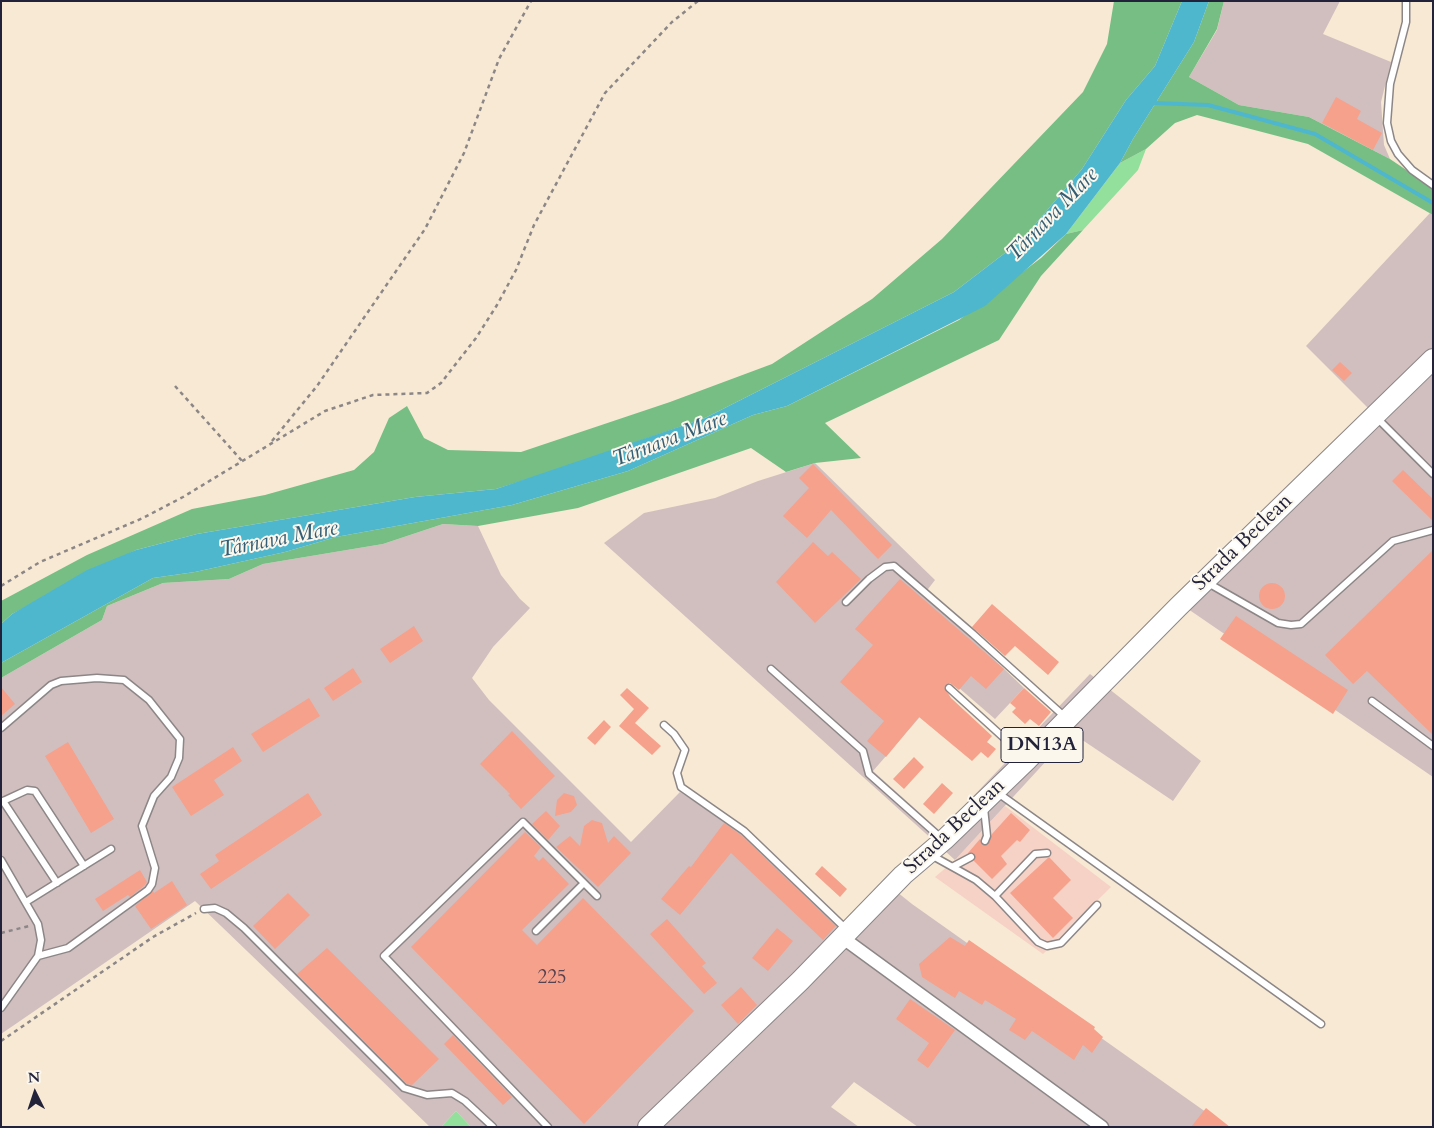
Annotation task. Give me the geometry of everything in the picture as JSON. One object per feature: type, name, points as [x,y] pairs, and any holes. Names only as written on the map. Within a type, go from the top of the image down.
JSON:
[{"type":"main road","name":"Strada Beclean","points":[[648,1127],[846,935],[904,875],[944,840],[1028,760],[1067,718],[1205,581],[1433,359]]},
{"type":"street","points":[[846,935],[1102,1127]]},
{"type":"lane","points":[[1406,1],[1406,22],[1390,84],[1387,122],[1391,141],[1398,154],[1412,170],[1433,185]]},
{"type":"lane","points":[[1375,415],[1433,474]]},
{"type":"lane","points":[[1205,581],[1278,623],[1301,624],[1393,541],[1433,530]]},
{"type":"lane","points":[[846,602],[869,579],[885,567],[894,566],[1067,718]]},
{"type":"lane","points":[[771,669],[864,751],[869,774],[944,840]]},
{"type":"lane","points":[[1,728],[51,685],[70,679],[97,678],[124,680],[149,700],[180,739],[180,758],[174,771],[154,796],[142,826],[155,868],[152,884],[148,890],[68,948],[38,956]]},
{"type":"lane","points":[[949,688],[1028,760]]},
{"type":"lane","points":[[1372,700],[1433,746]]},
{"type":"lane","points":[[664,725],[674,734],[685,750],[677,773],[681,787],[744,831],[846,935]]},
{"type":"lane","points":[[57,883],[2,802],[27,790],[35,792],[84,866]]},
{"type":"lane","points":[[985,841],[987,836],[989,796]]},
{"type":"lane","points":[[989,796],[1321,1024]]},
{"type":"lane","points":[[548,1127],[384,956],[523,822],[597,896]]},
{"type":"lane","points":[[26,902],[111,849]]},
{"type":"lane","points":[[928,853],[976,880],[995,896],[1038,942],[1047,946],[1061,943],[1097,905]]},
{"type":"lane","points":[[995,896],[1035,854],[1047,853]]},
{"type":"lane","points":[[954,866],[971,857]]},
{"type":"lane","points":[[1,860],[38,924],[40,940],[38,956],[1,1008]]},
{"type":"lane","points":[[536,930],[584,883]]},
{"type":"lane","points":[[204,909],[215,908],[226,913],[244,928],[404,1088],[427,1095],[452,1093],[465,1102],[492,1127]]},
{"type":"path","points":[[270,444],[317,386],[425,229],[464,154],[498,59],[531,1]]},
{"type":"path","points":[[1,586],[40,562],[143,518],[243,462],[325,411],[346,402],[373,395],[421,395],[441,383],[476,338],[497,305],[516,270],[534,224],[605,93],[672,22],[698,1]]},
{"type":"path","points":[[175,386],[243,462]]},
{"type":"path","points":[[1,1042],[153,937],[204,909]]},
{"type":"path","points":[[1,933],[38,924]]},
{"type":"shaded area","points":[[1224,1],[1340,1],[1323,34],[1391,62],[1381,102],[1384,145],[1390,159],[1309,117],[1239,105],[1189,77],[1217,30]]},
{"type":"shaded area","points":[[1430,213],[1433,215],[1433,777],[1172,598],[1369,409],[1306,346]]},
{"type":"shaded area","points":[[815,463],[935,580],[925,593],[1024,688],[995,719],[951,681],[873,771],[940,831],[1090,674],[1201,761],[1173,801],[1072,733],[955,860],[604,543],[644,513],[715,498],[758,481]]},
{"type":"shaded area","points":[[443,524],[478,526],[501,575],[520,599],[530,608],[493,647],[472,678],[489,700],[631,842],[680,792],[747,835],[845,926],[887,884],[912,904],[1227,1127],[1108,1127],[1042,1080],[1035,1087],[1090,1127],[918,1127],[854,1082],[831,1107],[859,1127],[471,1127],[456,1111],[441,1127],[430,1127],[195,901],[1,1034],[1,678],[102,620],[107,606],[163,583],[229,579],[263,564],[383,544]]},
{"type":"shaded area","points":[[1005,806],[1111,887],[1043,954],[935,877],[955,860]]},
{"type":"green space","points":[[1114,1],[1182,1],[1155,66],[1126,100],[1082,169],[1022,240],[954,292],[705,418],[553,471],[496,489],[415,497],[197,534],[136,550],[12,614],[1,624],[1,601],[87,555],[192,509],[265,495],[354,470],[374,452],[389,418],[407,406],[424,438],[448,450],[521,452],[670,402],[772,364],[872,299],[942,239],[1083,92],[1107,44]]},
{"type":"green space","points":[[1209,1],[1224,1],[1217,29],[1189,77],[1239,105],[1309,117],[1390,159],[1433,188],[1433,215],[1308,144],[1197,115],[1175,123],[1146,149],[1120,163],[1194,42]]},
{"type":"green space","points":[[1146,149],[1138,170],[1083,230],[1066,234],[1120,163]]},
{"type":"green space","points":[[1083,230],[1041,276],[999,340],[825,423],[861,458],[815,463],[786,472],[751,448],[578,508],[478,526],[443,524],[383,544],[263,564],[229,579],[163,583],[107,606],[102,620],[1,678],[1,663],[153,578],[195,572],[285,552],[336,537],[512,505],[628,471],[753,415],[787,406],[959,320],[1041,258],[1066,234]]},
{"type":"green space","points":[[456,1111],[471,1127],[441,1127]]},
{"type":"water","name":"Târnava Mare","points":[[1182,1],[1209,1],[1194,42],[1120,163],[1066,234],[985,306],[787,406],[753,415],[628,471],[512,505],[336,537],[285,552],[195,572],[153,578],[1,663],[1,624],[12,614],[87,570],[136,550],[197,534],[415,497],[496,489],[705,418],[954,292],[1022,240],[1082,169],[1126,100],[1155,66]]},
{"type":"building","points":[[1336,97],[1361,111],[1357,119],[1382,133],[1373,150],[1322,123]]},
{"type":"building","points":[[1340,362],[1352,373],[1344,381],[1332,370]]},
{"type":"building","points":[[813,464],[892,545],[878,559],[831,510],[807,538],[783,516],[809,488],[799,478]]},
{"type":"building","points":[[1403,470],[1433,499],[1433,521],[1392,481]]},
{"type":"building","points":[[813,542],[828,556],[832,552],[861,579],[815,623],[776,582]]},
{"type":"building","points":[[1433,550],[1433,735],[1367,671],[1353,684],[1325,655]]},
{"type":"building","points":[[900,579],[1004,669],[986,689],[971,676],[959,690],[950,683],[944,687],[951,698],[992,736],[987,742],[996,749],[988,758],[981,752],[972,761],[919,717],[886,757],[867,741],[884,721],[840,682],[873,645],[855,629]]},
{"type":"building","points":[[1272,583],[1281,587],[1285,596],[1281,605],[1272,609],[1263,605],[1259,596],[1263,587]]},
{"type":"building","points":[[992,604],[1059,662],[1048,675],[1015,646],[1005,656],[972,627]]},
{"type":"building","points":[[1236,616],[1348,690],[1333,714],[1220,639]]},
{"type":"building","points":[[414,626],[423,641],[390,663],[380,649]]},
{"type":"building","points":[[353,668],[362,682],[333,701],[324,688]]},
{"type":"building","points":[[1,687],[15,704],[1,716]]},
{"type":"building","points":[[627,688],[649,708],[635,723],[661,746],[652,755],[619,726],[634,709],[620,695]]},
{"type":"building","points":[[1024,688],[1051,712],[1039,726],[1030,719],[1025,724],[1012,712],[1016,708],[1010,703]]},
{"type":"building","points":[[309,698],[320,716],[263,752],[251,734]]},
{"type":"building","points":[[604,720],[611,727],[595,745],[587,738]]},
{"type":"building","points":[[512,731],[555,776],[521,809],[508,795],[510,794],[480,764]]},
{"type":"building","points":[[68,742],[114,819],[91,833],[45,756]]},
{"type":"building","points":[[233,747],[242,761],[214,780],[224,795],[191,816],[172,787]]},
{"type":"building","points":[[914,757],[924,767],[904,789],[893,779]]},
{"type":"building","points":[[942,783],[953,793],[934,814],[923,804]]},
{"type":"building","points":[[308,793],[322,815],[211,889],[200,874],[219,861],[215,855]]},
{"type":"building","points":[[564,793],[574,796],[577,805],[571,812],[555,816],[557,800]]},
{"type":"building","points":[[546,811],[560,826],[548,840],[532,824]]},
{"type":"building","points":[[1011,813],[1030,830],[1020,842],[1017,840],[1001,856],[1007,864],[992,879],[974,861],[974,853],[968,853],[980,839],[983,845],[988,845],[992,834]]},
{"type":"building","points":[[592,820],[602,823],[608,843],[614,836],[631,853],[598,887],[556,847],[570,836],[580,846],[584,826]]},
{"type":"building","points":[[724,823],[741,835],[836,926],[823,940],[731,853],[680,915],[661,899],[689,866],[691,867]]},
{"type":"building","points":[[525,832],[541,847],[534,856],[539,861],[543,857],[569,884],[522,930],[537,945],[583,898],[694,1011],[584,1124],[411,947]]},
{"type":"building","points":[[1049,857],[1071,880],[1053,898],[1073,918],[1053,938],[1010,893]]},
{"type":"building","points":[[822,866],[847,889],[840,897],[815,874]]},
{"type":"building","points":[[140,870],[147,882],[144,886],[130,897],[128,895],[103,911],[95,899]]},
{"type":"building","points":[[172,881],[187,905],[151,929],[135,906],[153,891],[154,893]]},
{"type":"building","points":[[288,893],[310,915],[275,949],[253,926]]},
{"type":"building","points":[[667,919],[706,963],[702,966],[717,983],[704,994],[650,934]]},
{"type":"building","points":[[777,928],[793,941],[768,971],[752,958]]},
{"type":"building","points":[[950,937],[965,946],[969,940],[1095,1027],[1094,1029],[1103,1037],[1092,1053],[1083,1045],[1074,1060],[1032,1031],[1025,1040],[1009,1030],[1016,1019],[985,1000],[982,1005],[959,991],[955,998],[922,977],[919,964]]},
{"type":"building","points":[[327,948],[439,1059],[412,1085],[407,1084],[297,974]]},
{"type":"building","points":[[741,987],[757,1005],[738,1024],[721,1005]]},
{"type":"building","points":[[910,999],[955,1030],[928,1068],[917,1060],[929,1043],[896,1019]]},
{"type":"building","points":[[453,1035],[512,1097],[503,1105],[444,1044]]},
{"type":"building","points":[[1206,1108],[1230,1127],[1191,1127]]},
{"type":"waterway","points":[[1153,103],[1208,105],[1315,134],[1433,203]]}]
